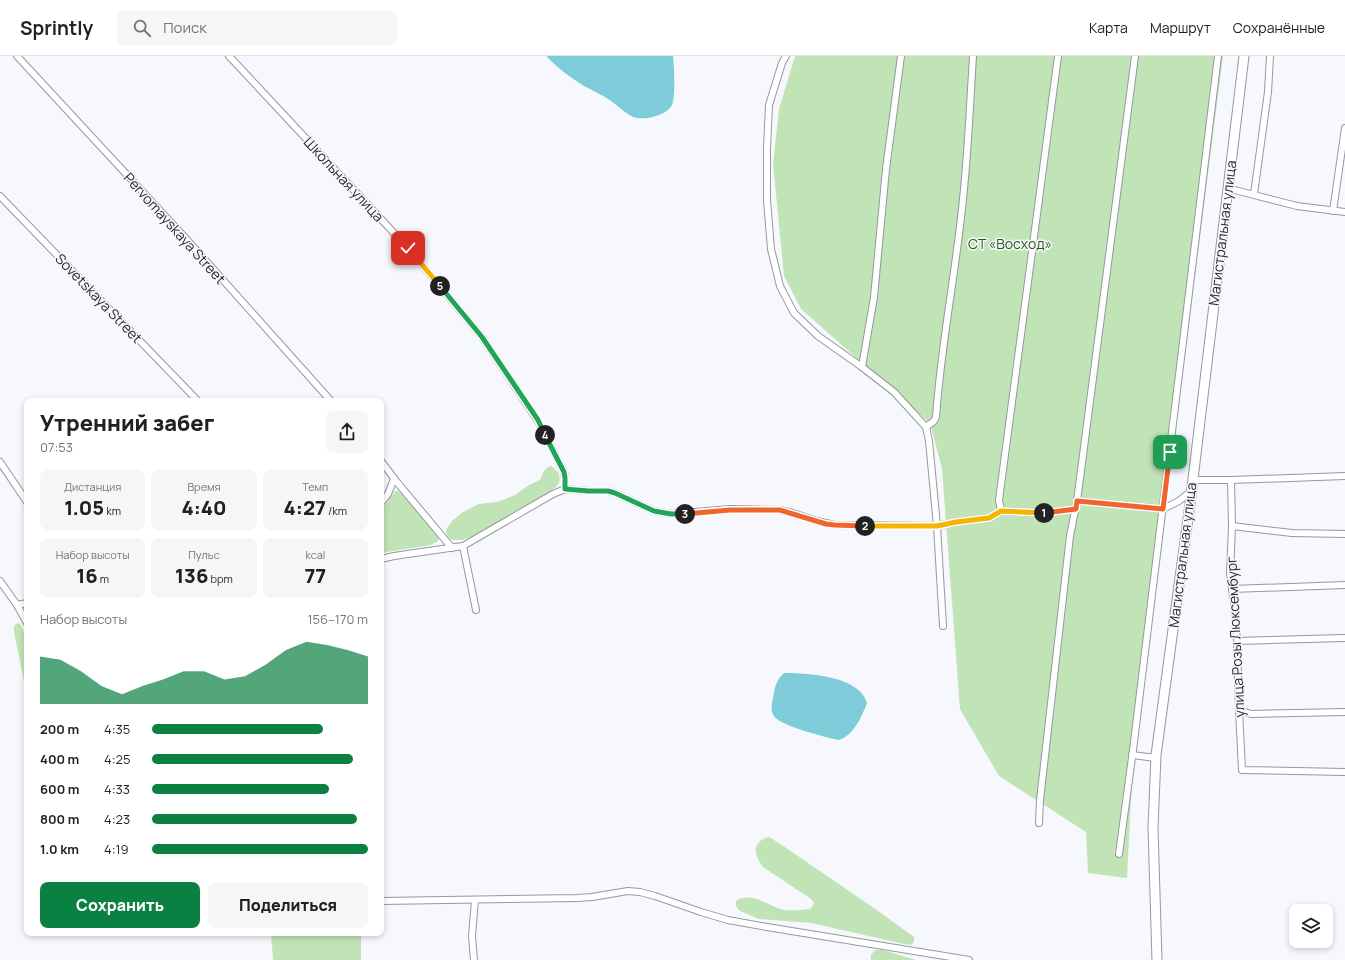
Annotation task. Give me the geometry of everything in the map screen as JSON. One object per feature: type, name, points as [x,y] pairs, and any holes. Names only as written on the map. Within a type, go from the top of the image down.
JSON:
[{"type":"main road","name":"Магистральная улица","points":[[1157,960],[1153,828],[1156,758],[1191,491],[1244,56]]},
{"type":"street","name":"Pervomayskaya Street","points":[[17,56],[190,243],[328,398]]},
{"type":"street","name":"Школьная улица","points":[[229,56],[408,248],[482,337],[538,420],[564,472],[565,489]]},
{"type":"street","points":[[786,56],[782,63],[769,105],[767,148],[767,200],[771,242],[780,286],[794,313],[799,318],[818,336],[862,366],[894,392],[926,427],[929,441],[937,526],[943,626]]},
{"type":"street","points":[[862,366],[874,297],[886,168],[901,56]]},
{"type":"street","points":[[926,427],[934,421],[936,417],[940,375],[954,278],[963,198],[973,56]]},
{"type":"street","points":[[1001,511],[999,500],[1058,56]]},
{"type":"street","points":[[1039,823],[1040,800],[1070,544],[1076,509],[1135,56]]},
{"type":"street","points":[[1119,854],[1218,56]]},
{"type":"street","name":"Магистральная улица","points":[[1254,194],[1268,92],[1270,56]]},
{"type":"street","points":[[1333,211],[1345,128]]},
{"type":"street","points":[[1227,188],[1297,206],[1345,212]]},
{"type":"street","name":"Sovetskaya Street","points":[[0,196],[195,398]]},
{"type":"street","points":[[0,462],[24,498]]},
{"type":"street","points":[[384,465],[452,548]]},
{"type":"street","points":[[1192,480],[1345,476]]},
{"type":"street","points":[[384,499],[388,494],[394,479]]},
{"type":"street","name":"улица Розы Люксембург","points":[[1231,480],[1232,526],[1230,574],[1237,641],[1242,770],[1345,772]]},
{"type":"street","points":[[384,558],[463,546],[556,492],[565,489],[608,491],[654,511],[671,514],[730,510],[774,510],[793,513],[817,522],[835,525],[937,526],[989,518],[1001,511],[1043,513],[1076,509]]},
{"type":"street","points":[[1077,501],[1163,509],[1179,501],[1191,491]]},
{"type":"street","points":[[1232,526],[1292,533],[1345,534]]},
{"type":"street","points":[[463,546],[476,610]]},
{"type":"street","points":[[0,581],[24,618]]},
{"type":"street","points":[[1232,589],[1345,585]]},
{"type":"street","points":[[17,605],[24,604]]},
{"type":"street","points":[[1237,641],[1345,638]]},
{"type":"street","points":[[1239,710],[1251,714],[1345,712]]},
{"type":"street","points":[[1132,755],[1156,758]]},
{"type":"street","points":[[384,901],[592,897],[628,891],[654,896],[728,920],[969,960]]},
{"type":"street","points":[[474,900],[472,936],[474,960]]},
{"type":"green space","name":"СТ «Восход»","points":[[795,56],[1223,56],[1133,763],[1127,878],[1088,873],[1086,832],[999,776],[960,709],[942,469],[930,423],[801,309],[784,276],[773,164],[779,109]]},
{"type":"green space","points":[[551,466],[557,471],[560,479],[555,488],[487,530],[463,540],[452,540],[448,537],[446,532],[447,528],[452,521],[463,512],[479,504],[497,502],[515,495],[529,485],[540,480],[545,470]]},
{"type":"green space","points":[[395,491],[402,493],[438,534],[438,541],[431,545],[384,553],[384,506]]},
{"type":"green space","points":[[17,623],[20,624],[24,635],[24,681],[14,632],[14,626]]},
{"type":"green space","points":[[769,837],[881,913],[914,937],[914,942],[911,945],[904,944],[811,923],[759,919],[740,911],[736,906],[736,901],[742,898],[754,898],[784,910],[810,909],[814,903],[811,899],[763,867],[756,854],[756,849],[759,842]]},
{"type":"green space","points":[[271,936],[361,936],[361,960],[273,960]]},
{"type":"green space","points":[[875,950],[883,950],[916,960],[871,960],[871,955]]},
{"type":"water","points":[[547,56],[673,56],[674,88],[672,105],[665,112],[654,117],[633,117],[608,99],[570,77],[556,66]]},
{"type":"water","points":[[784,673],[819,675],[844,682],[854,687],[862,694],[867,703],[860,720],[848,735],[838,740],[804,731],[778,720],[773,714],[772,705],[776,684]]},
{"type":"route","points":[[408,248],[482,337],[538,420],[564,472],[566,484],[565,489],[608,491],[654,511],[671,514],[756,509],[780,510],[817,522],[835,525],[937,526],[989,518],[1001,511],[1043,513],[1076,509],[1077,501],[1163,509],[1170,452]]}]
